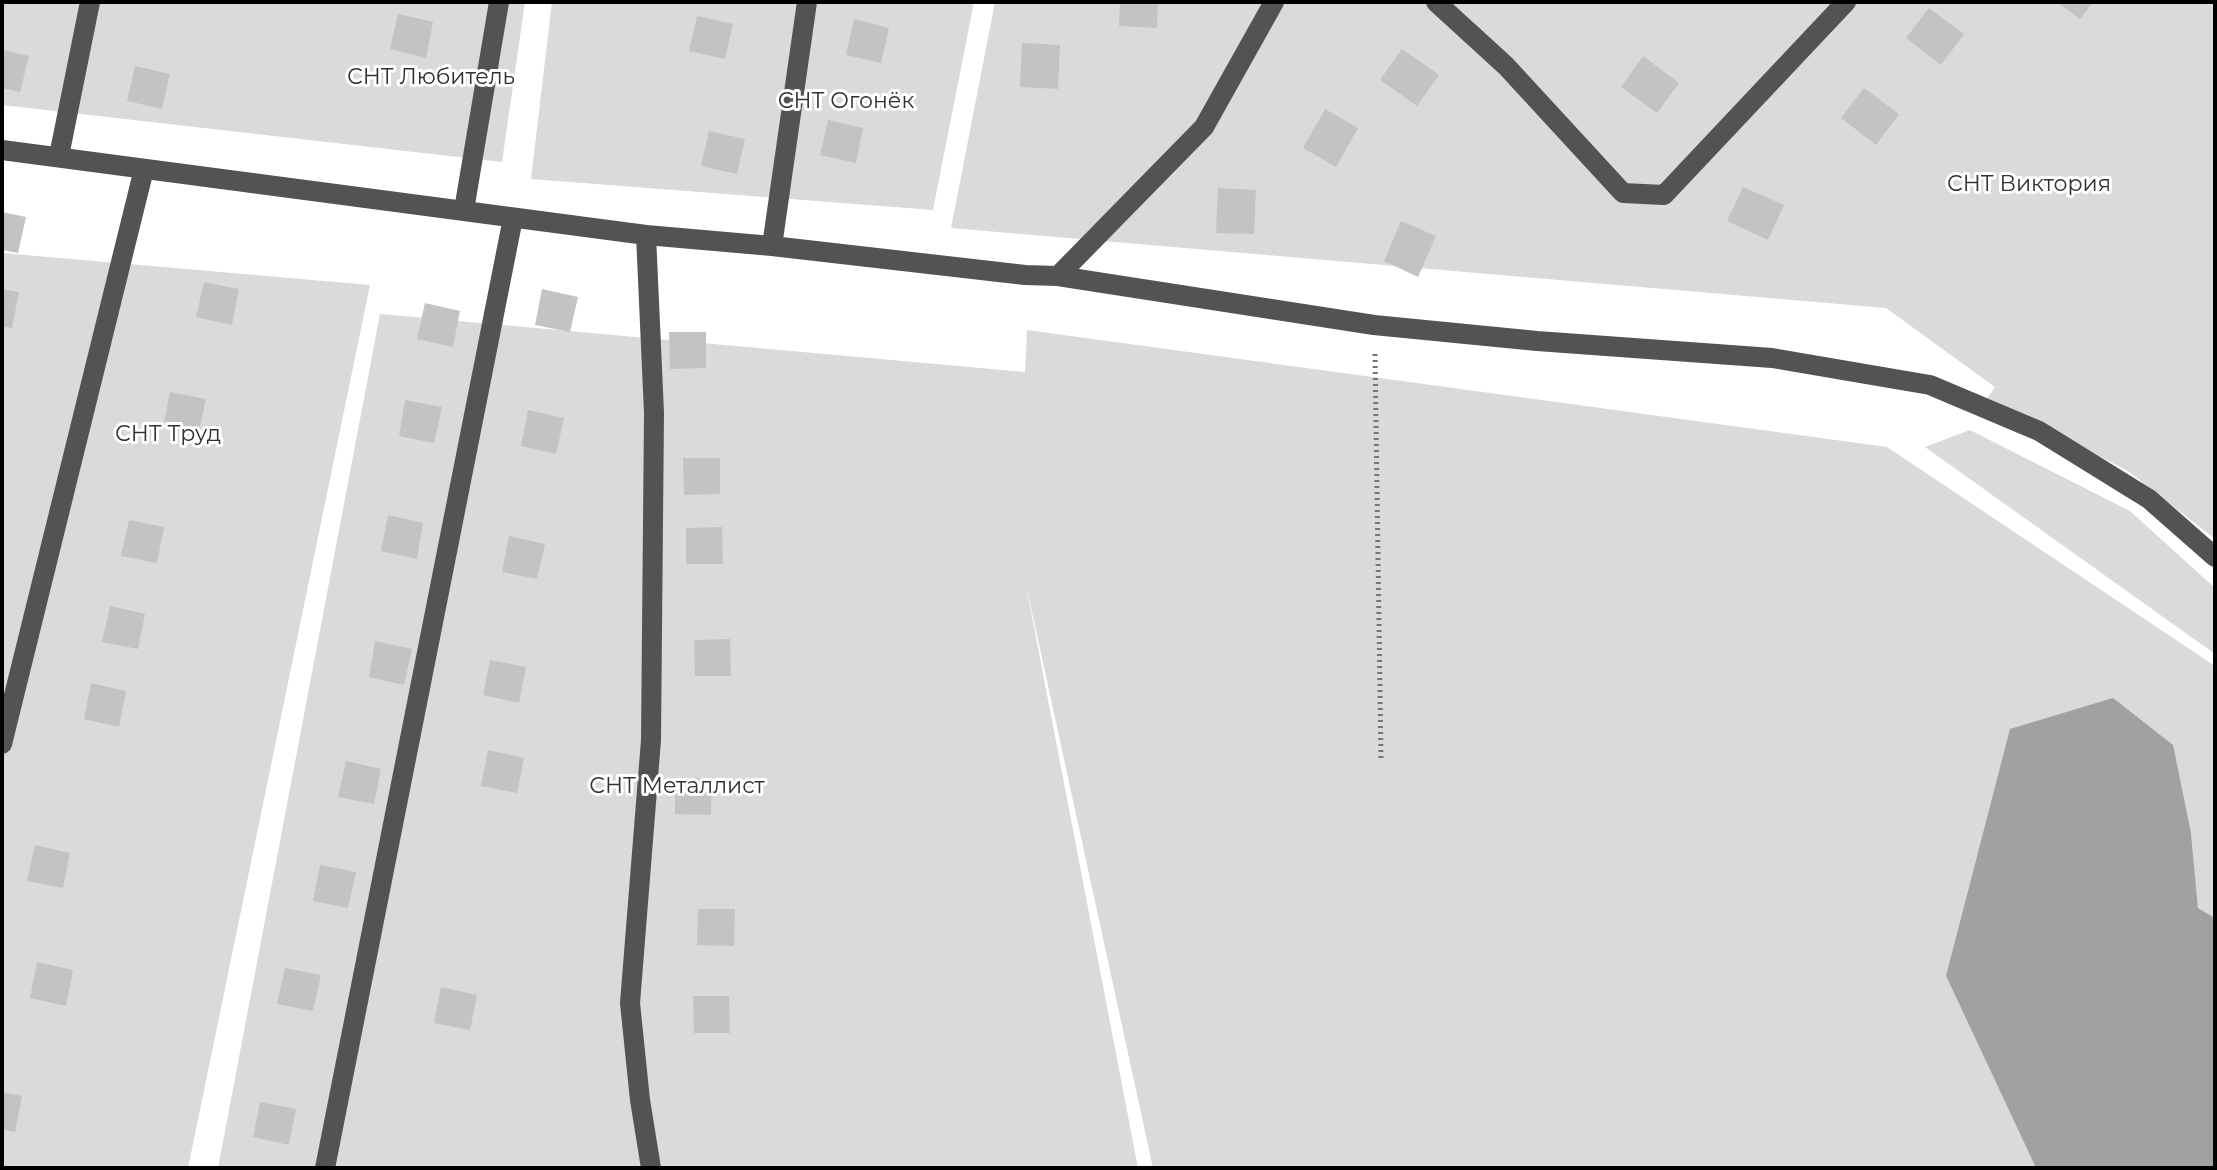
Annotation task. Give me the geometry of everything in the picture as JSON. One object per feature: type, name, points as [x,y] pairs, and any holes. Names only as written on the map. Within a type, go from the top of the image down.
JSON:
[{"type":"street","points":[[59,156],[90,2]]},
{"type":"street","points":[[464,210],[499,2]]},
{"type":"street","points":[[772,246],[807,2]]},
{"type":"street","points":[[1058,276],[1204,127],[1274,2]]},
{"type":"street","points":[[1436,2],[1506,66],[1623,193],[1664,195],[1846,2]]},
{"type":"street","points":[[2,150],[646,235],[1058,276],[1374,325],[1537,341],[1772,358],[1930,385],[2039,431],[2149,499],[2215,557]]},
{"type":"street","points":[[2,744],[144,169]]},
{"type":"street","points":[[325,1168],[513,218]]},
{"type":"street","points":[[646,235],[654,413],[651,740],[630,1003],[651,1168]]},
{"type":"path","points":[[1374,325],[1381,758]]},
{"type":"green space","name":"СНТ Любитель","points":[[2,2],[525,2],[502,162],[2,105]]},
{"type":"green space","name":"СНТ Огонёк","points":[[552,2],[974,2],[933,210],[531,179]]},
{"type":"green space","name":"СНТ Виктория","points":[[995,2],[2215,2],[2215,539],[2128,471],[1987,399],[1995,387],[1886,308],[951,228]]},
{"type":"green space","name":"СНТ Труд","points":[[2,253],[370,285],[188,1168],[2,1168]]},
{"type":"green space","name":"СНТ Металлист","points":[[380,314],[1025,372],[1027,330],[1887,447],[2215,666],[2215,918],[2198,908],[2191,833],[1946,976],[2036,1168],[1153,1168],[1025,580],[1138,1168],[218,1168]]},
{"type":"green space","points":[[1970,430],[2130,511],[2215,588],[2215,654],[1925,447]]},
{"type":"shaded area","points":[[2113,698],[2173,745],[2191,833],[2198,908],[2215,918],[2215,1168],[2036,1168],[1946,976],[2010,729]]},
{"type":"building","points":[[1120,2],[1158,2],[1157,28],[1119,26]]},
{"type":"building","points":[[2057,2],[2093,2],[2080,19]]},
{"type":"building","points":[[1929,8],[1964,34],[1941,65],[1906,38]]},
{"type":"building","points":[[398,14],[433,22],[426,58],[390,49]]},
{"type":"building","points":[[697,16],[733,24],[725,59],[689,51]]},
{"type":"building","points":[[854,19],[889,28],[881,63],[846,55]]},
{"type":"building","points":[[1022,43],[1060,45],[1058,89],[1020,87]]},
{"type":"building","points":[[1402,49],[1439,75],[1417,106],[1380,80]]},
{"type":"building","points":[[2,50],[29,56],[20,92],[2,88]]},
{"type":"building","points":[[1643,56],[1679,83],[1657,113],[1621,87]]},
{"type":"building","points":[[135,66],[170,74],[162,109],[127,101]]},
{"type":"building","points":[[1864,88],[1899,114],[1876,145],[1841,118]]},
{"type":"building","points":[[1325,109],[1358,128],[1336,167],[1303,148]]},
{"type":"building","points":[[828,120],[863,128],[856,163],[820,155]]},
{"type":"building","points":[[709,131],[745,139],[737,174],[701,166]]},
{"type":"building","points":[[1743,187],[1784,205],[1768,240],[1727,221]]},
{"type":"building","points":[[1218,188],[1256,190],[1254,234],[1216,233]]},
{"type":"building","points":[[2,212],[26,217],[18,253],[2,250]]},
{"type":"building","points":[[1401,221],[1436,236],[1418,277],[1384,261]]},
{"type":"building","points":[[204,282],[239,289],[232,325],[196,317]]},
{"type":"building","points":[[2,289],[19,292],[12,328],[2,326]]},
{"type":"building","points":[[542,289],[578,297],[570,332],[535,325]]},
{"type":"building","points":[[425,303],[460,311],[453,347],[417,339]]},
{"type":"building","points":[[669,332],[706,332],[706,368],[670,369]]},
{"type":"building","points":[[170,392],[206,399],[198,435],[163,428]]},
{"type":"building","points":[[405,400],[442,407],[434,443],[399,436]]},
{"type":"building","points":[[528,410],[564,418],[556,454],[521,446]]},
{"type":"building","points":[[683,458],[720,458],[720,494],[684,495]]},
{"type":"building","points":[[388,515],[423,523],[417,559],[381,551]]},
{"type":"building","points":[[129,520],[164,527],[157,563],[121,556]]},
{"type":"building","points":[[722,527],[723,564],[686,564],[686,528]]},
{"type":"building","points":[[509,536],[545,544],[537,579],[502,572]]},
{"type":"building","points":[[110,606],[145,614],[138,649],[102,642]]},
{"type":"building","points":[[730,639],[731,676],[695,676],[694,640]]},
{"type":"building","points":[[375,641],[412,649],[404,685],[369,677]]},
{"type":"building","points":[[490,660],[526,667],[519,703],[483,695]]},
{"type":"building","points":[[91,683],[126,691],[119,727],[84,719]]},
{"type":"building","points":[[488,750],[524,758],[517,793],[481,786]]},
{"type":"building","points":[[346,761],[381,769],[374,804],[338,797]]},
{"type":"building","points":[[675,778],[712,778],[711,815],[675,814]]},
{"type":"building","points":[[35,845],[70,853],[63,888],[27,881]]},
{"type":"building","points":[[320,865],[356,872],[348,908],[313,901]]},
{"type":"building","points":[[698,909],[735,909],[734,946],[697,945]]},
{"type":"building","points":[[37,962],[73,970],[66,1006],[30,998]]},
{"type":"building","points":[[285,968],[321,975],[313,1011],[277,1004]]},
{"type":"building","points":[[441,987],[477,995],[470,1030],[434,1023]]},
{"type":"building","points":[[693,996],[729,996],[730,1033],[694,1033]]},
{"type":"building","points":[[2,1092],[22,1096],[15,1132],[2,1129]]},
{"type":"building","points":[[260,1102],[296,1109],[289,1145],[253,1137]]}]
